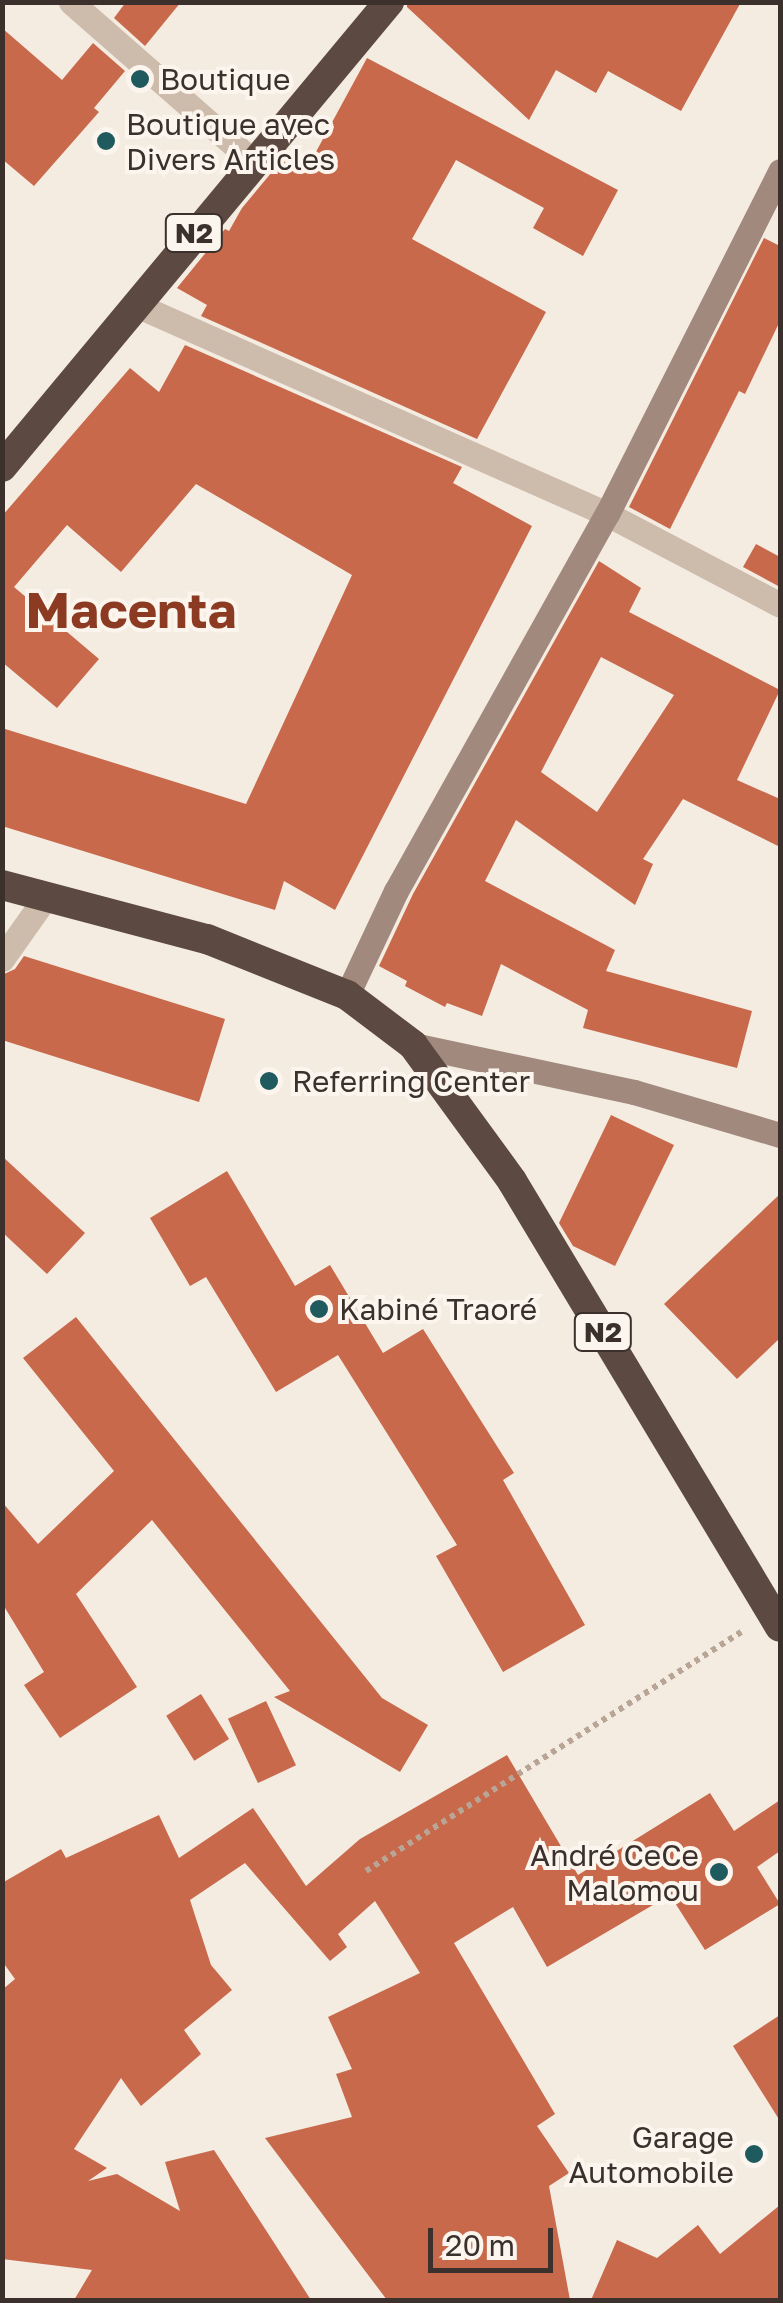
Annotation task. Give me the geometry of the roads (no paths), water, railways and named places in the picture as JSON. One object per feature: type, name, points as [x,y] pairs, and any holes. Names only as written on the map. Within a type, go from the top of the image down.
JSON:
[{"type":"highway","name":"N2","points":[[2,466],[389,2]]},
{"type":"highway","name":"N2","points":[[2,885],[207,939],[347,995],[414,1045],[512,1180],[776,1620]]},
{"type":"main road","points":[[347,995],[396,890],[607,514],[780,171]]},
{"type":"main road","points":[[414,1045],[634,1092],[780,1135]]},
{"type":"street","points":[[72,2],[254,162]]},
{"type":"street","points":[[134,304],[607,514],[780,605]]},
{"type":"street","points":[[2,959],[45,898]]},
{"type":"place","name":"Boutique","points":[[140,79]]},
{"type":"place","name":"Boutique avec Divers Articles","points":[[106,141]]},
{"type":"place","name":"Referring Center","points":[[269,1081]]},
{"type":"place","name":"Kabiné Traoré","points":[[319,1309]]},
{"type":"place","name":"André CeCe Malomou","points":[[719,1872]]},
{"type":"place","name":"Garage Automobile","points":[[754,2154]]},
{"type":"district","name":"Macenta","points":[[131,610]]}]
